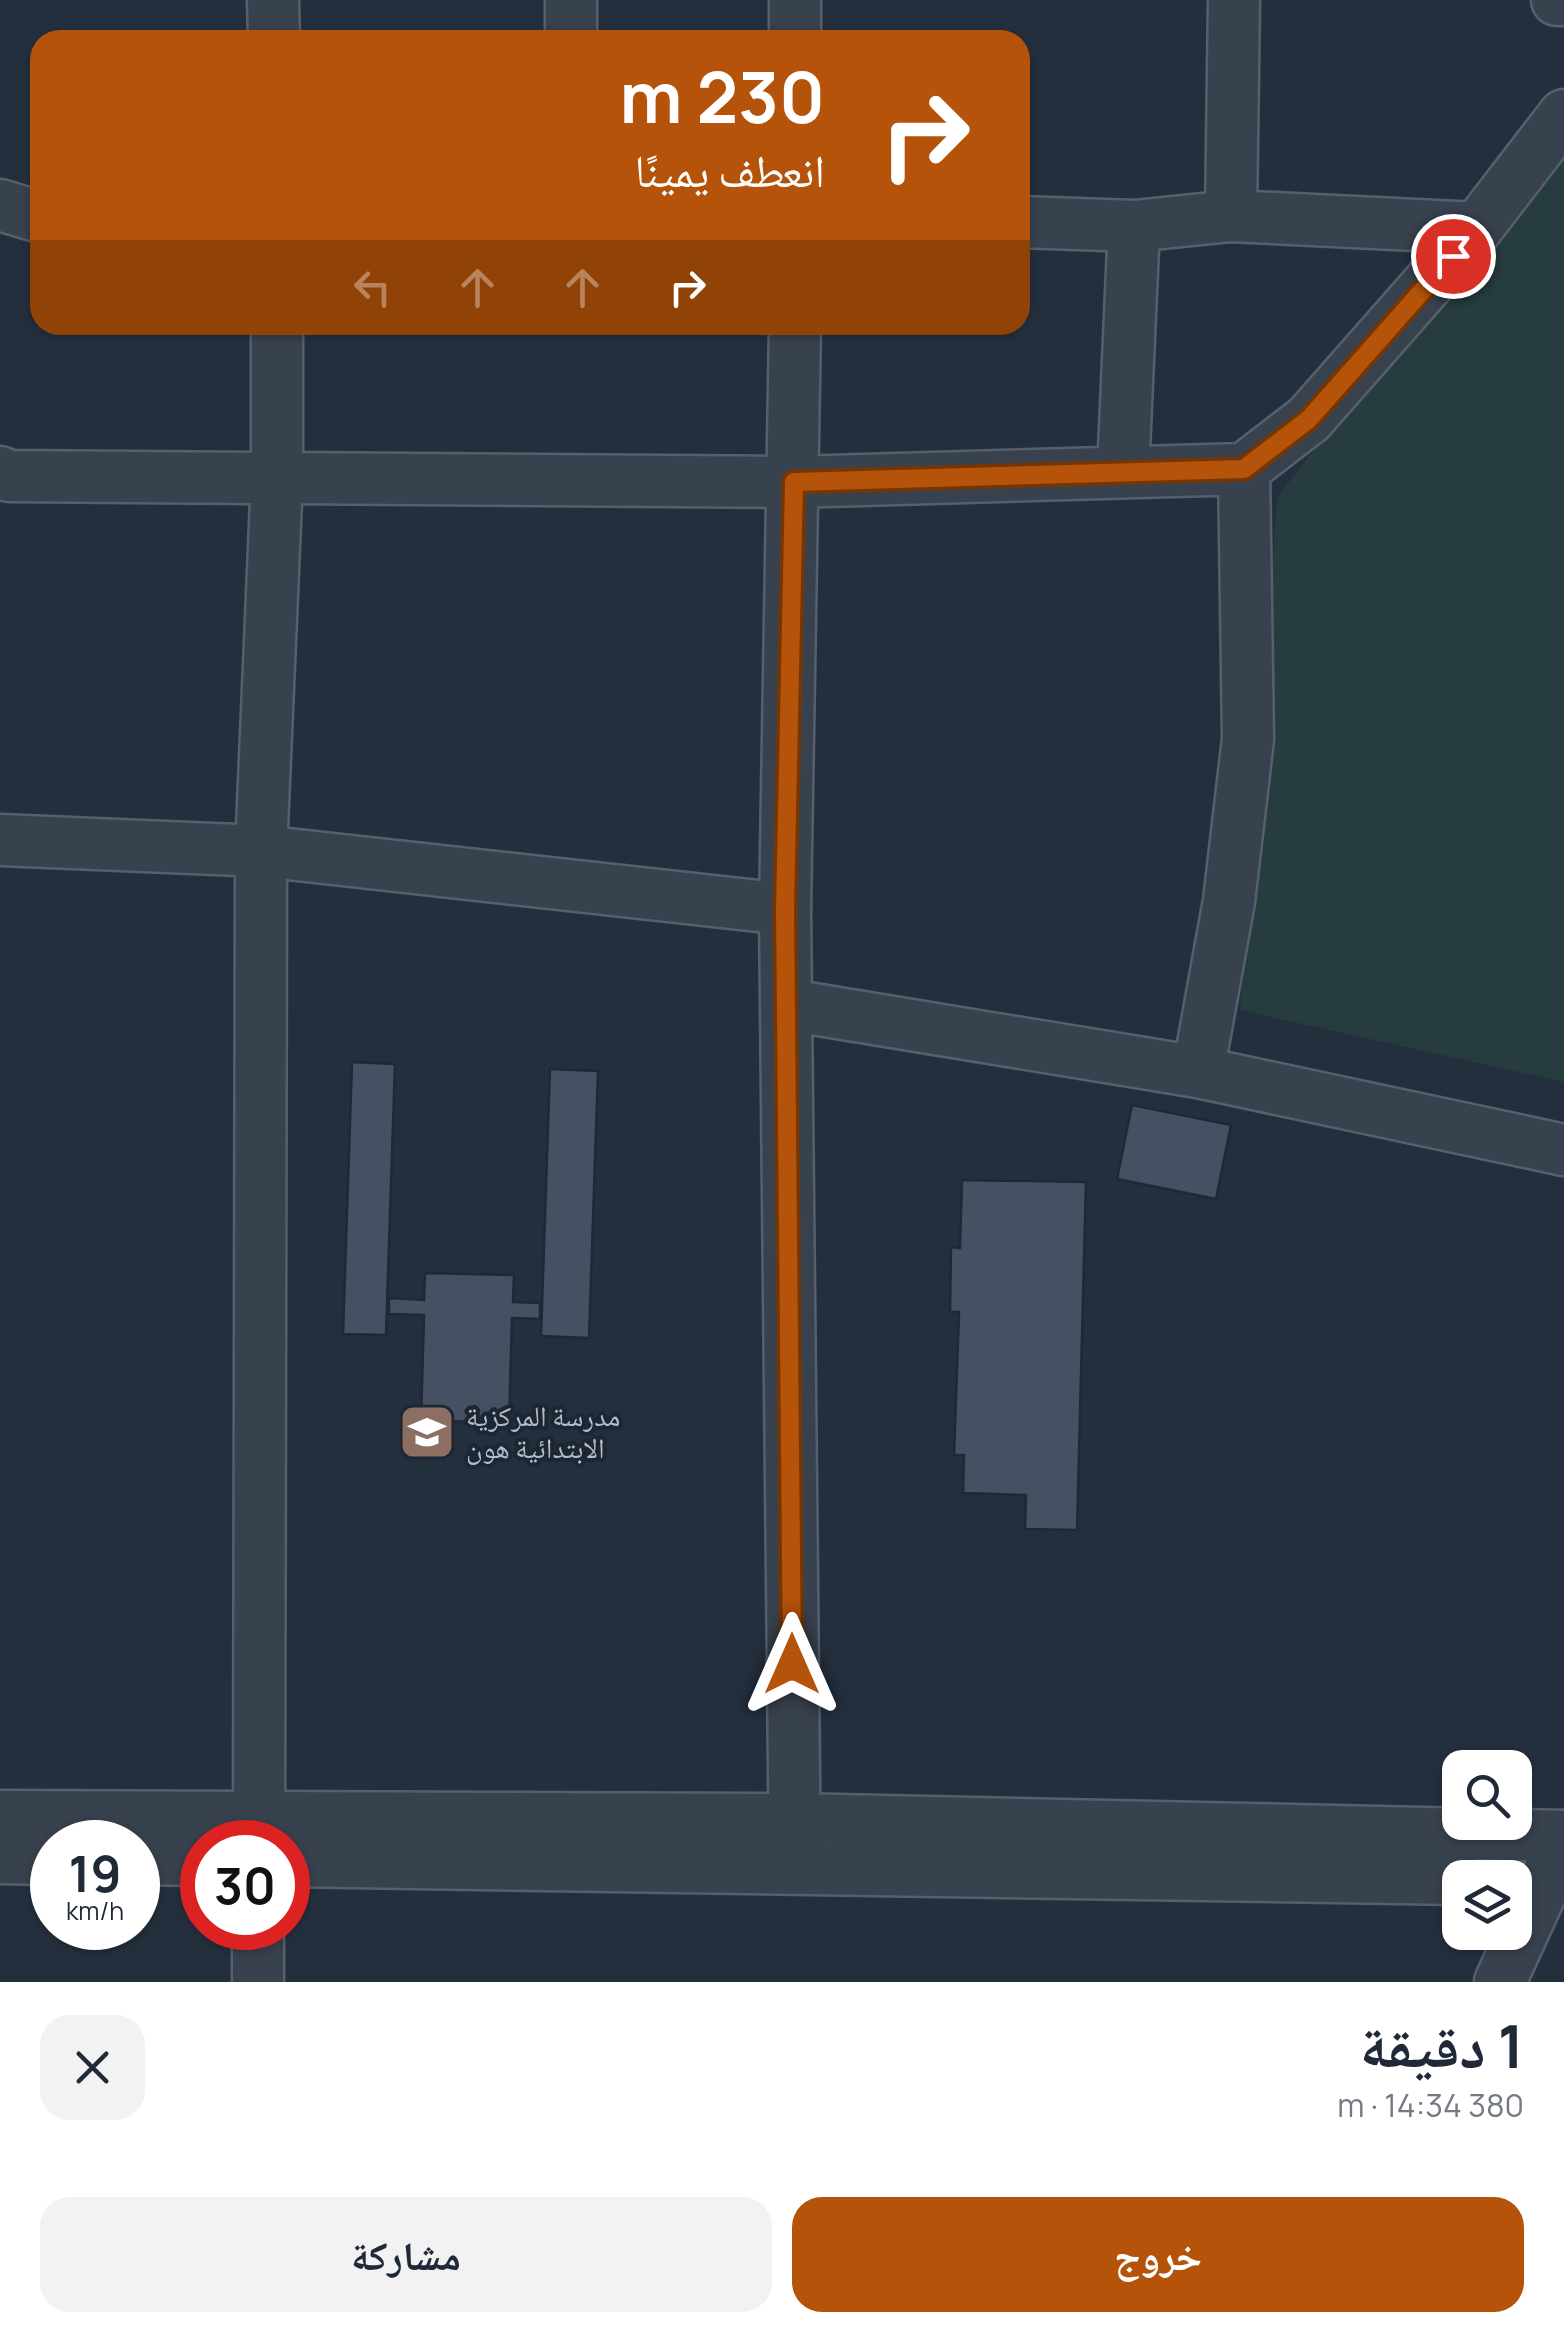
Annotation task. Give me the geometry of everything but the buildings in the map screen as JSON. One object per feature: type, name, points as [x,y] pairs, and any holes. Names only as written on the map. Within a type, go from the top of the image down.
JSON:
[{"type":"street","points":[[273,0],[274,30]]},
{"type":"street","points":[[571,0],[571,30]]},
{"type":"street","points":[[795,0],[796,30]]},
{"type":"street","points":[[1231,216],[1234,0]]},
{"type":"street","points":[[1556,0],[1564,0]]},
{"type":"street","points":[[0,472],[9,476],[794,482],[1244,469],[1309,419],[1477,228],[1564,116]]},
{"type":"street","points":[[0,205],[30,213]]},
{"type":"street","points":[[1030,222],[1134,226],[1231,216],[1477,228]]},
{"type":"street","points":[[1123,472],[1134,226]]},
{"type":"street","points":[[259,1820],[262,850],[277,478],[277,335]]},
{"type":"street","points":[[794,1844],[785,909],[795,335]]},
{"type":"street","points":[[1198,1072],[1229,901],[1248,739],[1244,469]]},
{"type":"street","points":[[0,840],[262,850],[785,909]]},
{"type":"street","points":[[788,1004],[1198,1072],[1564,1150]]},
{"type":"street","points":[[0,1816],[180,1826]]},
{"type":"street","points":[[310,1831],[1550,1862],[1500,1982]]},
{"type":"street","points":[[310,1860],[794,1844],[1059,1876],[1442,1879]]},
{"type":"street","points":[[0,1858],[30,1859]]},
{"type":"street","points":[[258,1950],[258,1982]]},
{"type":"green space","points":[[1564,119],[1564,1082],[1240,1010],[1277,498]]},
{"type":"place","name":"مدرسة المركزية الابتدائية هون","points":[[427,1432]]},
{"type":"route","points":[[792,1664],[785,909],[794,482],[1244,469],[1309,419],[1453,256]]}]
